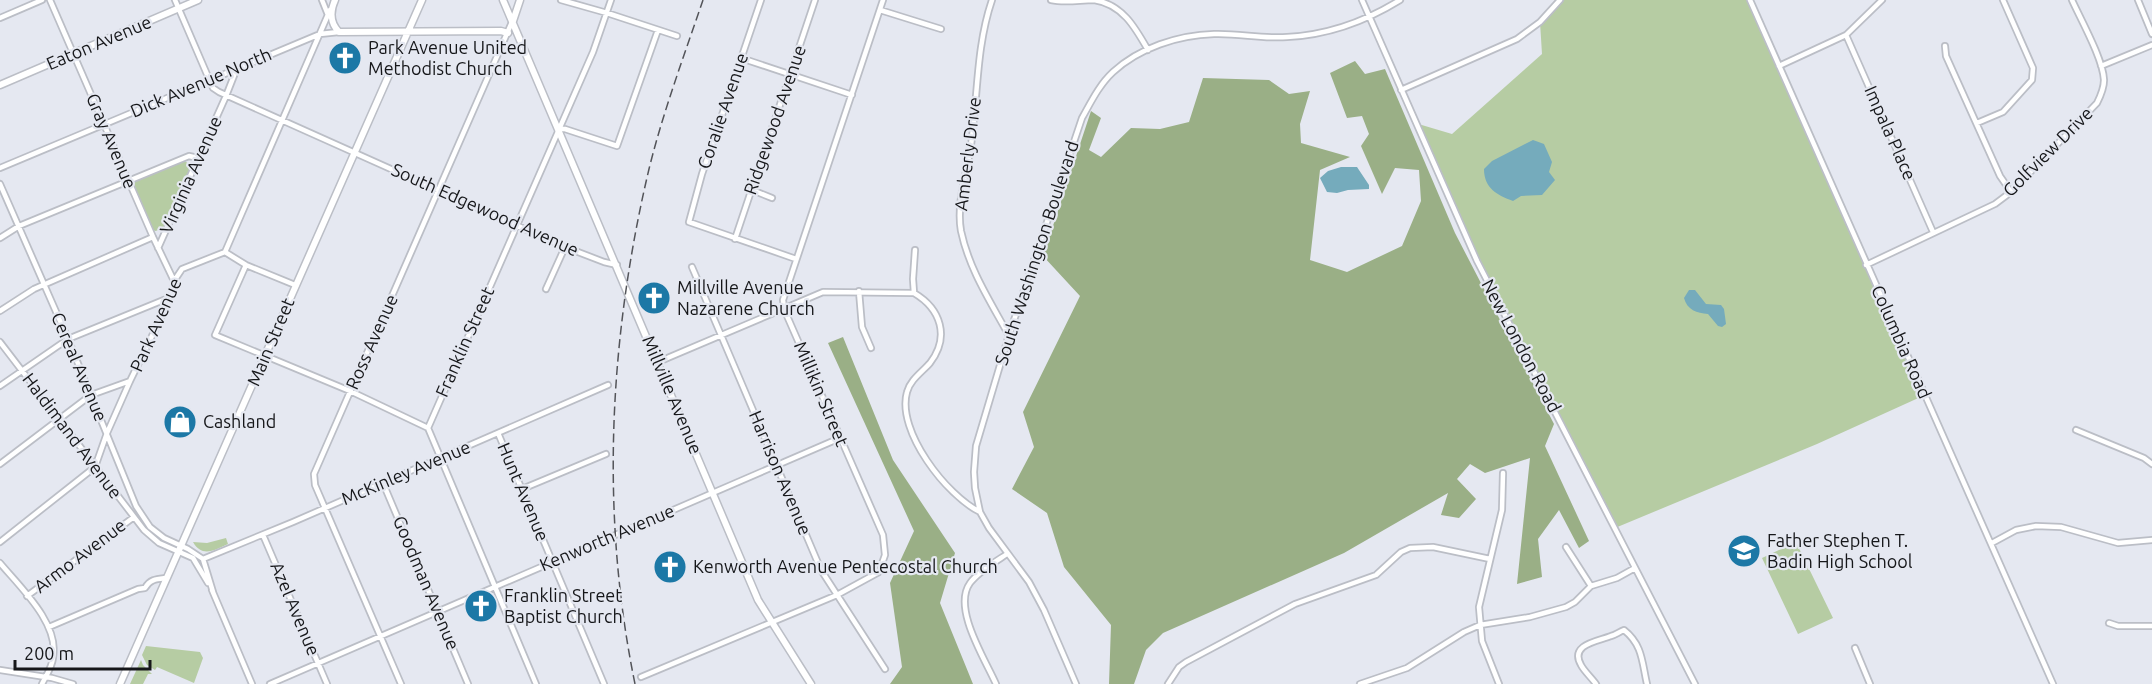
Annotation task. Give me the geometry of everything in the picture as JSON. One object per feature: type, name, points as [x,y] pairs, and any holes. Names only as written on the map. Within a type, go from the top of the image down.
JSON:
[{"type":"main road","name":"Eaton Avenue","points":[[1,83],[198,0]]},
{"type":"main road","name":"Main Street","points":[[120,684],[422,0]]},
{"type":"main road","name":"Millville Avenue","points":[[503,0],[759,600],[811,684]]},
{"type":"main road","name":"Ross Avenue","points":[[512,22],[520,0]]},
{"type":"main road","points":[[334,3],[332,21],[339,32]]},
{"type":"main road","name":"Dick Avenue North","points":[[339,32],[501,31],[508,33]]},
{"type":"street","points":[[0,18],[42,0]]},
{"type":"street","name":"Gray Avenue","points":[[50,0],[174,281]]},
{"type":"street","points":[[176,0],[213,88],[226,96]]},
{"type":"street","points":[[322,0],[328,15]]},
{"type":"street","points":[[561,0],[677,36]]},
{"type":"street","name":"Franklin Street","points":[[428,428],[593,52],[611,0]]},
{"type":"street","name":"Coralie Avenue","points":[[735,239],[689,222],[702,174],[761,0]]},
{"type":"street","name":"Ridgewood Avenue","points":[[735,239],[815,0]]},
{"type":"street","points":[[784,309],[783,300],[796,259],[883,0]]},
{"type":"street","name":"Amberly Drive","points":[[992,0],[978,64],[973,133],[960,211],[961,228],[971,267],[1009,335]]},
{"type":"street","points":[[1051,0],[1095,0],[1119,10],[1135,27],[1148,50]]},
{"type":"street","name":"New London Road","points":[[1362,0],[1457,220],[1695,684]]},
{"type":"street","name":"South Washington Boulevard","points":[[1076,684],[1029,582],[988,528],[980,512],[975,488],[974,458],[1009,335],[1082,118],[1096,93],[1113,73],[1133,57],[1171,40],[1215,34],[1269,38],[1308,35],[1344,26],[1400,0]]},
{"type":"street","points":[[1401,90],[1517,39],[1540,22],[1560,0]]},
{"type":"street","name":"Columbia Road","points":[[1750,0],[2053,684]]},
{"type":"street","points":[[1779,66],[1846,35],[1882,0]]},
{"type":"street","points":[[1977,123],[2003,112],[2032,80],[2033,68],[2003,0]]},
{"type":"street","name":"Golfview Drive","points":[[1866,265],[1995,204],[2011,192],[2097,103],[2103,90],[2104,80],[2101,66],[2072,0]]},
{"type":"street","points":[[2138,0],[2152,34]]},
{"type":"street","points":[[296,285],[246,265],[225,252],[334,3]]},
{"type":"street","points":[[880,10],[941,29]]},
{"type":"street","name":"Ross Avenue","points":[[401,684],[315,485],[314,474],[512,22]]},
{"type":"street","points":[[559,129],[617,146],[658,30]]},
{"type":"street","name":"Dick Avenue North","points":[[0,168],[320,34],[339,32]]},
{"type":"street","name":"Impala Place","points":[[1846,35],[1933,232]]},
{"type":"street","points":[[2101,66],[2152,45]]},
{"type":"street","points":[[1946,46],[1946,56],[2000,176],[2011,192]]},
{"type":"street","points":[[741,58],[852,95]]},
{"type":"street","name":"Virginia Avenue","points":[[158,248],[237,68]]},
{"type":"street","name":"South Edgewood Avenue","points":[[226,96],[566,247],[617,265]]},
{"type":"street","points":[[0,238],[19,226],[129,180],[189,156],[198,158]]},
{"type":"street","name":"Cereal Avenue","points":[[0,184],[92,395],[141,516],[150,527],[179,548]]},
{"type":"street","points":[[752,190],[772,198]]},
{"type":"street","points":[[0,311],[43,285],[153,237]]},
{"type":"street","points":[[735,239],[796,259]]},
{"type":"street","points":[[546,289],[566,247]]},
{"type":"street","points":[[914,293],[915,250]]},
{"type":"street","name":"Park Avenue","points":[[95,467],[130,381],[171,297],[174,281],[182,269],[225,252]]},
{"type":"street","points":[[246,265],[215,335],[350,391],[428,428],[536,684]]},
{"type":"street","name":"Harrison Avenue","points":[[692,267],[821,570],[885,669]]},
{"type":"street","points":[[858,291],[862,327],[871,348]]},
{"type":"street","points":[[658,362],[823,292],[914,293],[923,298],[935,311],[939,319],[941,335],[930,362],[910,385],[905,406],[906,414],[924,456],[940,478],[967,506],[980,512]]},
{"type":"street","points":[[0,386],[68,339],[171,297]]},
{"type":"street","name":"Millikin Street","points":[[641,677],[837,595],[879,572],[885,555],[883,536],[784,309]]},
{"type":"street","name":"Haldimand Avenue","points":[[0,342],[144,530],[159,543],[179,548]]},
{"type":"street","points":[[0,464],[92,395],[130,381]]},
{"type":"street","name":"McKinley Avenue","points":[[203,559],[608,385]]},
{"type":"street","points":[[2076,430],[2144,458],[2152,464]]},
{"type":"street","name":"Hunt Avenue","points":[[498,433],[604,684]]},
{"type":"street","name":"Kenworth Avenue","points":[[270,684],[840,438]]},
{"type":"street","points":[[522,489],[606,454]]},
{"type":"street","points":[[0,542],[95,467]]},
{"type":"street","points":[[1499,684],[1486,653],[1479,607],[1502,510],[1503,473]]},
{"type":"street","name":"Goodman Avenue","points":[[383,483],[468,684]]},
{"type":"street","name":"Armo Avenue","points":[[27,596],[134,517]]},
{"type":"street","points":[[1992,543],[2016,531],[2036,526],[2061,527],[2118,543],[2152,540]]},
{"type":"street","name":"Azel Avenue","points":[[263,535],[327,684]]},
{"type":"street","points":[[1168,684],[1179,667],[1186,662],[1295,604],[1376,575],[1401,552],[1410,548],[1432,547],[1490,559]]},
{"type":"street","points":[[1566,547],[1591,586]]},
{"type":"street","points":[[179,548],[195,553],[203,559],[213,592],[252,684]]},
{"type":"street","points":[[179,548],[196,562],[213,592]]},
{"type":"street","points":[[996,684],[967,620],[964,602],[970,584],[1007,554]]},
{"type":"street","points":[[0,563],[50,627],[54,640],[54,658],[42,684]]},
{"type":"street","points":[[1360,684],[1407,668],[1464,632],[1480,625],[1517,620],[1566,607],[1575,602],[1591,586],[1617,578],[1635,568]]},
{"type":"street","points":[[50,627],[145,588],[148,582],[166,578]]},
{"type":"street","points":[[2109,623],[2118,626],[2152,626]]},
{"type":"street","points":[[1596,684],[1580,664],[1581,650],[1593,640],[1611,636],[1623,630],[1635,642],[1644,660],[1647,684]]},
{"type":"street","points":[[1855,648],[1870,684]]},
{"type":"street","points":[[0,670],[73,684]]},
{"type":"green space","points":[[1560,0],[1750,0],[1925,395],[1817,444],[1615,528],[1477,261],[1415,123],[1452,134],[1542,54],[1540,22]]},
{"type":"green space","points":[[1355,61],[1365,74],[1385,69],[1455,233],[1554,424],[1545,446],[1589,541],[1579,548],[1559,510],[1538,539],[1542,577],[1517,584],[1530,458],[1485,473],[1470,464],[1457,479],[1476,499],[1459,518],[1441,515],[1448,493],[1344,553],[1163,633],[1146,650],[1134,684],[1109,684],[1111,625],[1064,567],[1047,513],[1012,489],[1034,447],[1023,412],[1080,296],[1043,256],[1091,111],[1101,118],[1089,150],[1101,157],[1131,128],[1160,129],[1189,122],[1203,78],[1269,80],[1289,94],[1310,91],[1300,124],[1301,143],[1350,157],[1320,170],[1310,260],[1347,272],[1402,246],[1421,201],[1419,170],[1395,168],[1382,194],[1361,146],[1369,134],[1362,116],[1347,118],[1330,73]]},
{"type":"green space","points":[[182,160],[190,164],[191,169],[164,229],[155,231],[152,229],[133,184],[135,181]]},
{"type":"green space","points":[[843,337],[893,460],[955,553],[940,603],[973,684],[890,684],[902,667],[890,583],[914,531],[828,343]]},
{"type":"green space","points":[[226,538],[228,544],[209,551],[200,550],[193,542],[207,543]]},
{"type":"green space","points":[[1796,542],[1833,618],[1798,634],[1762,558]]},
{"type":"green space","points":[[146,646],[200,652],[203,658],[194,683],[157,667],[155,670],[147,665],[142,655]]},
{"type":"green space","points":[[141,660],[152,674],[148,674],[143,684],[130,684]]},
{"type":"water","points":[[1533,140],[1544,144],[1552,162],[1549,172],[1555,180],[1542,195],[1521,196],[1513,201],[1492,190],[1486,181],[1484,169],[1492,161]]},
{"type":"water","points":[[1341,167],[1357,167],[1369,185],[1369,189],[1327,192],[1320,178],[1328,171]]},
{"type":"water","points":[[1689,290],[1695,290],[1706,304],[1721,305],[1724,309],[1726,324],[1722,327],[1718,326],[1708,314],[1696,312],[1690,308],[1684,298]]},
{"type":"railway","points":[[635,684],[624,620],[617,556],[614,426],[618,361],[635,233],[649,169],[667,105],[703,0]]},
{"type":"place","name":"Park Avenue United Methodist Church","points":[[345,58]]},
{"type":"place","name":"Millville Avenue Nazarene Church","points":[[654,298]]},
{"type":"place","name":"Cashland","points":[[180,422]]},
{"type":"place","name":"Father Stephen T. Badin High School","points":[[1744,551]]},
{"type":"place","name":"Kenworth Avenue Pentecostal Church","points":[[670,567]]},
{"type":"place","name":"Franklin Street Baptist Church","points":[[481,606]]}]
